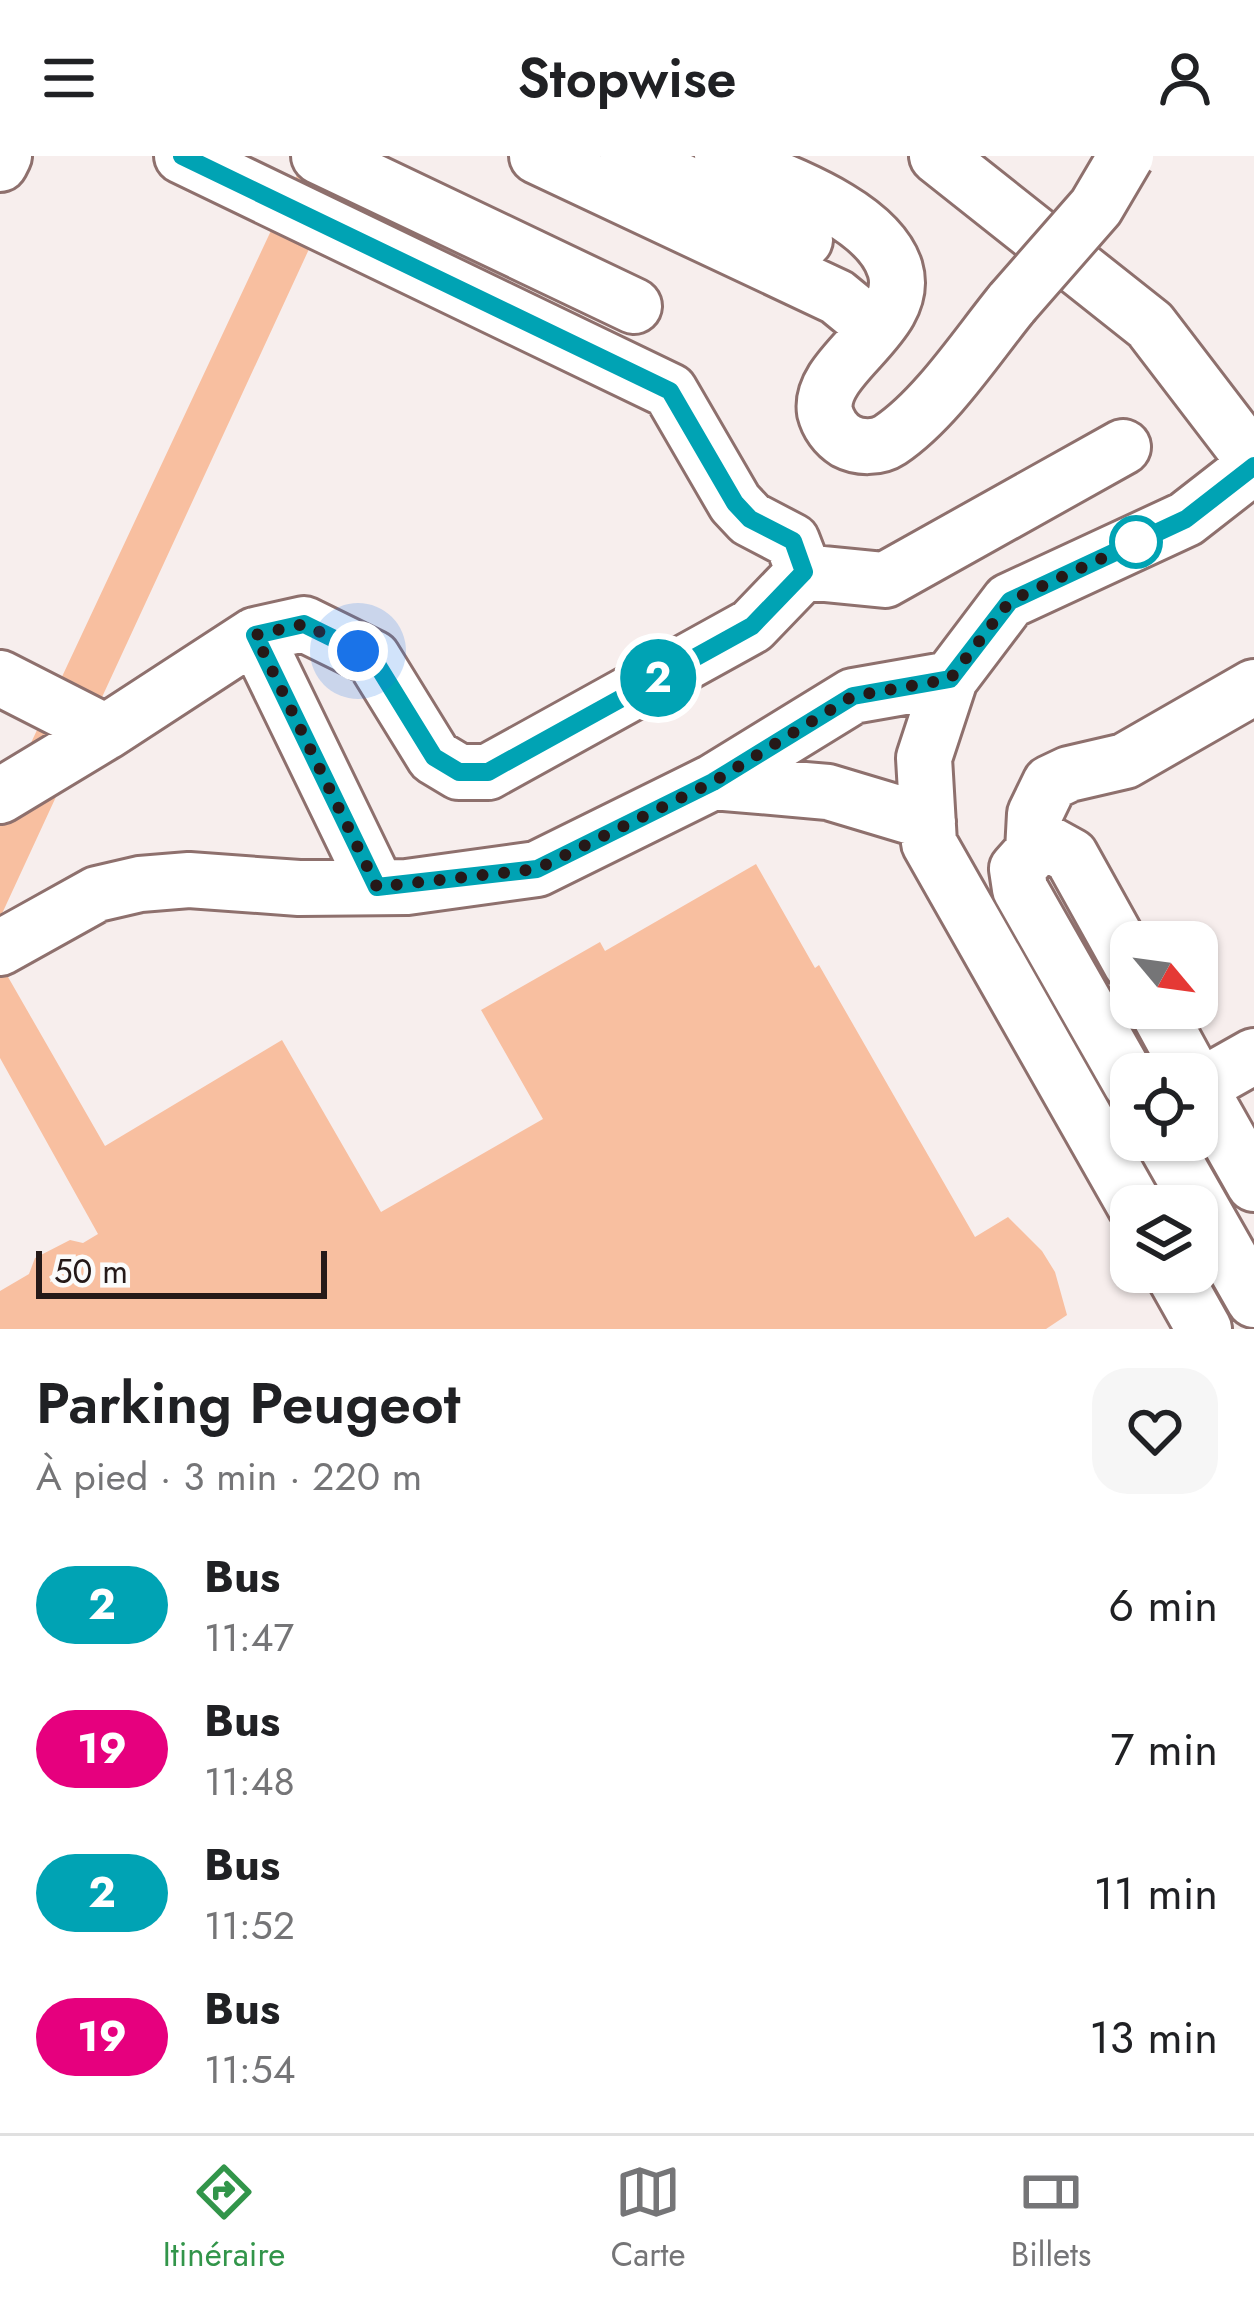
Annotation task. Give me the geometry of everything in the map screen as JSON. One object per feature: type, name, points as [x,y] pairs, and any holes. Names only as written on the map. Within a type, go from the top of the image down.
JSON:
[{"type":"lane","points":[[0,164],[4,156]]},
{"type":"lane","points":[[182,156],[670,391],[735,503],[750,519],[793,541],[804,572]]},
{"type":"lane","points":[[319,156],[634,306]]},
{"type":"lane","points":[[537,156],[837,297],[876,329]]},
{"type":"lane","points":[[640,161],[713,156]]},
{"type":"lane","points":[[722,156],[845,212],[874,238],[895,268],[897,295],[827,390],[825,411],[833,430],[849,443],[869,447],[888,441],[929,403],[1096,207],[1126,156]]},
{"type":"lane","points":[[938,156],[1150,325],[1254,464],[1186,519],[1010,601],[950,679],[924,758],[929,843],[1123,1185]]},
{"type":"lane","points":[[640,161],[805,240]]},
{"type":"lane","points":[[804,572],[885,580],[1123,447]]},
{"type":"lane","points":[[0,796],[255,635],[304,624],[373,658],[434,757],[459,772],[488,772],[752,626],[804,572]]},
{"type":"lane","points":[[255,635],[377,887]]},
{"type":"lane","points":[[0,678],[106,732]]},
{"type":"lane","points":[[0,948],[97,894],[140,884],[189,880],[299,888],[377,887],[537,869],[713,782],[853,696],[950,679]]},
{"type":"lane","points":[[1033,851],[1035,814],[1050,783],[1125,761],[1254,687]]},
{"type":"lane","points":[[713,782],[828,792],[928,822]]},
{"type":"lane","points":[[1110,926],[1071,856],[1052,845],[1033,851],[1017,869],[1020,889],[1113,1053]]},
{"type":"lane","points":[[1218,1072],[1254,1056]]},
{"type":"lane","points":[[1218,1120],[1254,1184]]},
{"type":"lane","points":[[1175,1161],[1254,1300]]},
{"type":"lane","points":[[1184,1293],[1204,1329]]},
{"type":"shaded area","points":[[0,156],[1254,156],[1254,1329],[0,1329]]},
{"type":"building","points":[[306,156],[352,156],[0,918],[0,809]]},
{"type":"building","points":[[756,864],[975,1237],[1008,1217],[1042,1251],[1055,1272],[1067,1315],[1046,1329],[0,1329],[0,1291],[29,1274],[35,1258],[70,1240],[83,1243],[98,1234],[0,1058],[0,963],[105,1146],[282,1040],[381,1212],[543,1119],[481,1010],[600,942],[605,951]]},
{"type":"bus line","name":"2","points":[[182,156],[670,391],[735,503],[750,519],[793,541],[804,572],[752,626],[488,772],[459,772],[434,757],[373,658],[304,624],[255,635],[377,887],[537,869],[713,782],[853,696],[950,679],[1010,601],[1186,519],[1254,466]]},
{"type":"route","points":[[358,651],[304,624],[255,635],[377,887],[537,869],[713,782],[853,696],[950,679],[1010,601],[1150,536],[1136,542]]}]
